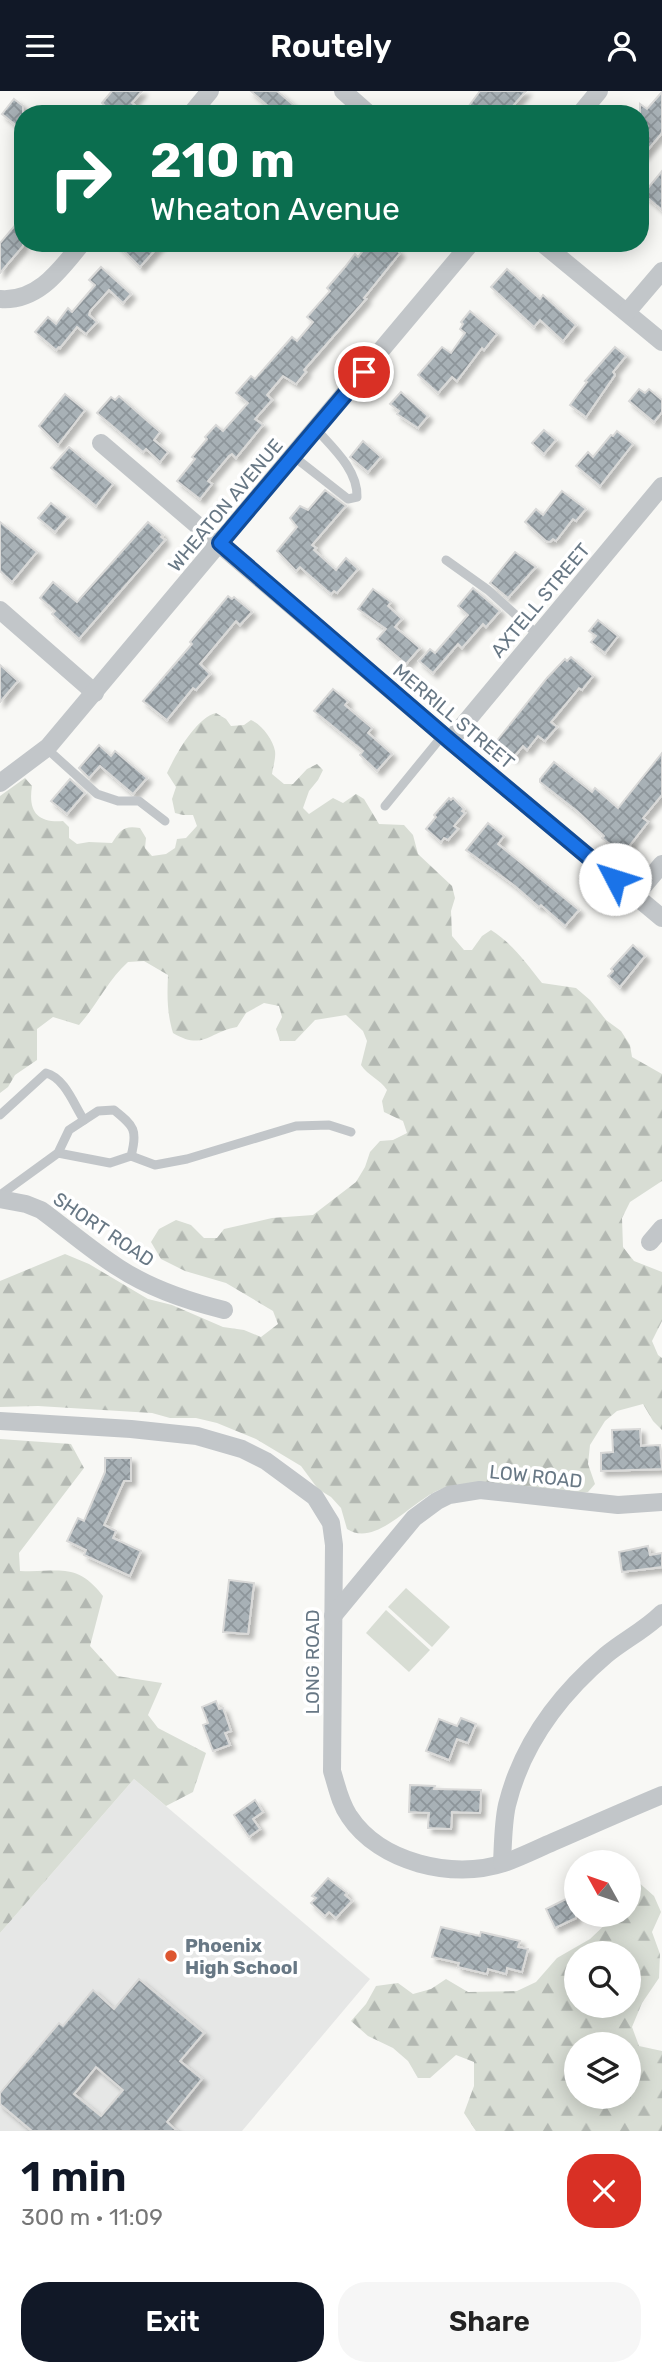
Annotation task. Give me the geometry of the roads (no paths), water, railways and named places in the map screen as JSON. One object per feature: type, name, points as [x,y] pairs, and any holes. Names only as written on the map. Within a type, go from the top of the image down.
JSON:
[{"type":"street","points":[[198,105],[210,91]]},
{"type":"street","points":[[343,91],[359,105]]},
{"type":"street","points":[[587,105],[599,91]]},
{"type":"street","points":[[7,300],[28,296],[46,284],[74,252]]},
{"type":"street","name":"WHEATON AVENUE","points":[[0,783],[46,748],[95,693],[464,252]]},
{"type":"street","points":[[553,252],[662,342]]},
{"type":"street","points":[[627,312],[662,271]]},
{"type":"street","name":"MERRILL STREET","points":[[101,443],[446,738],[662,918]]},
{"type":"street","name":"AXTELL STREET","points":[[446,738],[538,635],[662,486]]},
{"type":"street","points":[[0,610],[95,693]]},
{"type":"street","points":[[635,896],[662,864]]},
{"type":"street","name":"SHORT ROAD","points":[[0,1197],[41,1210],[119,1268],[149,1284],[184,1300],[224,1310]]},
{"type":"street","points":[[650,1242],[662,1227]]},
{"type":"street","name":"LONG ROAD","points":[[0,1421],[197,1436],[242,1449],[266,1461],[315,1497],[331,1523],[334,1545],[332,1772],[339,1797],[350,1818],[379,1845],[405,1861],[464,1869],[502,1863],[662,1795]]},
{"type":"street","name":"LOW ROAD","points":[[333,1616],[414,1518],[449,1495],[480,1490],[618,1505],[662,1502]]},
{"type":"street","points":[[502,1863],[507,1805],[526,1749],[535,1734],[577,1682],[608,1653],[643,1631],[662,1613]]},
{"type":"lane","points":[[293,456],[348,499],[354,500],[357,497],[352,475],[338,453],[316,429]]},
{"type":"lane","points":[[446,561],[488,590],[538,635]]},
{"type":"lane","points":[[385,806],[446,738]]},
{"type":"lane","points":[[46,748],[97,794],[118,801],[139,801],[165,821]]},
{"type":"lane","points":[[0,1115],[46,1073],[61,1082],[84,1120]]},
{"type":"lane","points":[[0,1197],[58,1153],[69,1131],[98,1111],[114,1110],[132,1125],[135,1140],[131,1156]]},
{"type":"lane","points":[[58,1153],[110,1163],[131,1156],[155,1165],[187,1159],[296,1126],[329,1125],[351,1132]]},
{"type":"place","name":"Phoenix High School","points":[[171,1956]]}]
